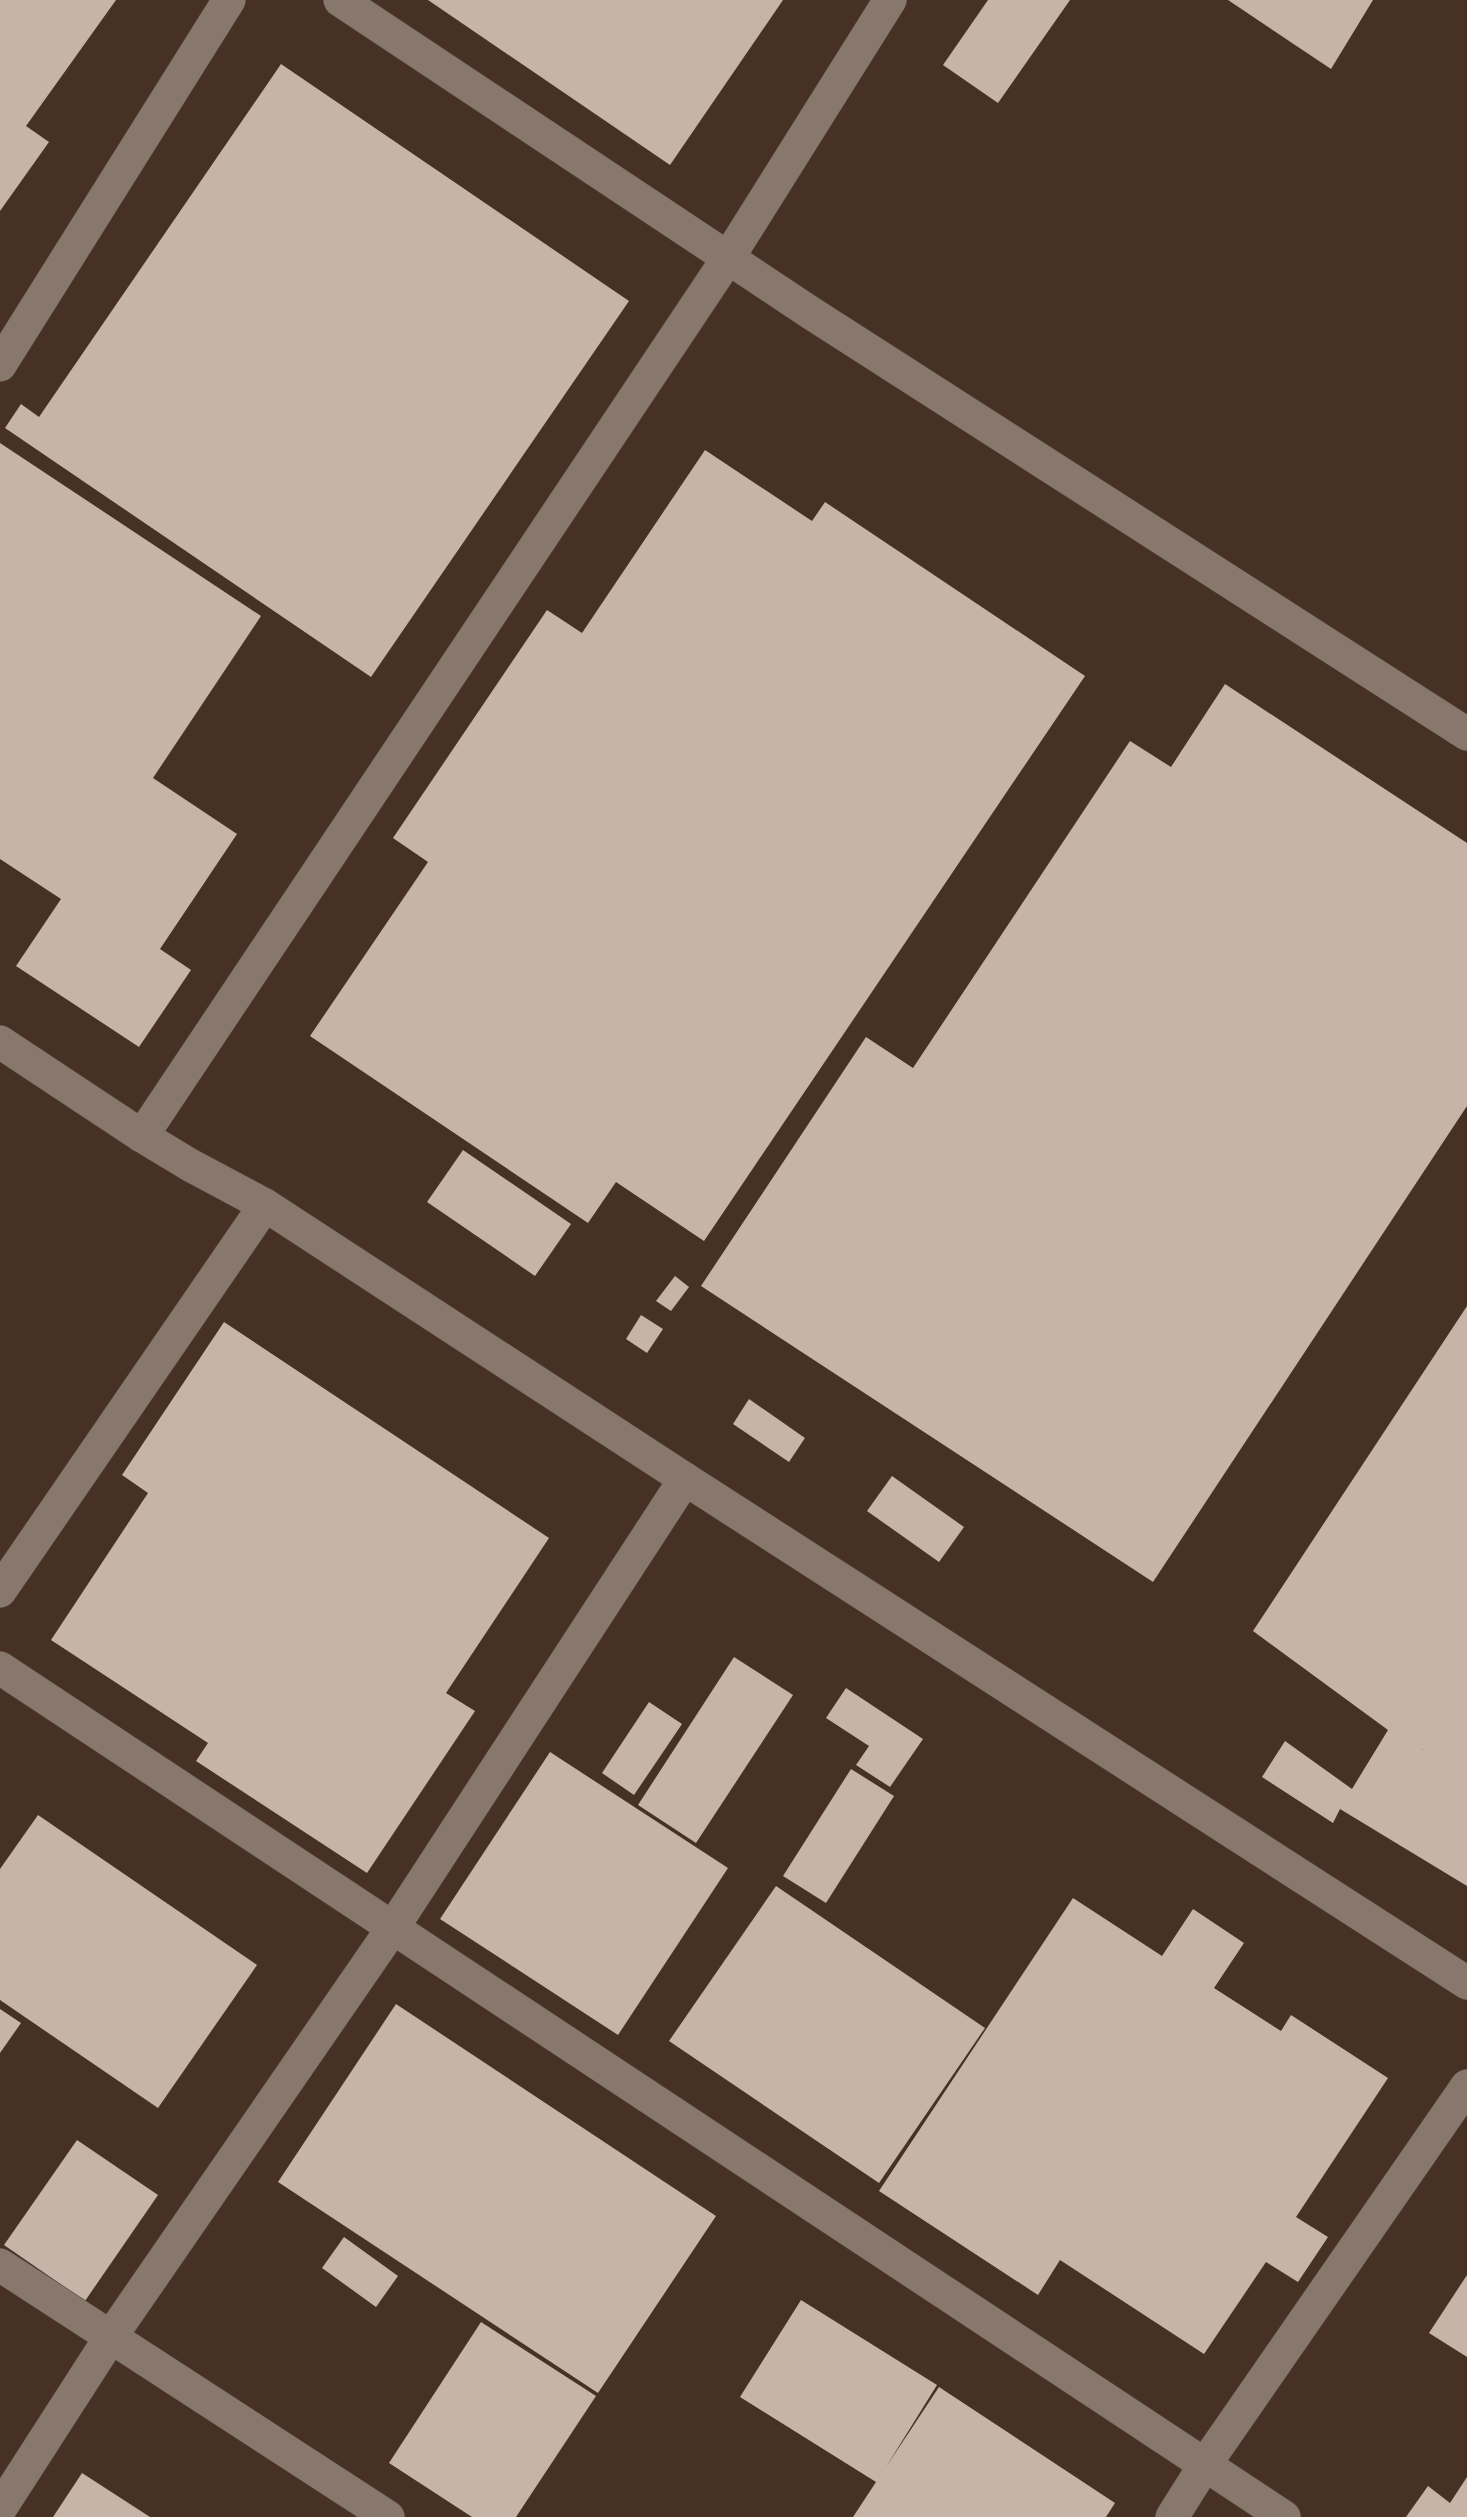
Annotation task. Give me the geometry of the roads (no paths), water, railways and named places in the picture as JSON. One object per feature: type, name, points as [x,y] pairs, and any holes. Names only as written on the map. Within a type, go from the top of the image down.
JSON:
[{"type":"street","points":[[0,365],[229,0]]},
{"type":"street","points":[[340,0],[728,258],[1467,734]]},
{"type":"street","points":[[142,1136],[728,258],[890,0]]},
{"type":"street","points":[[0,1042],[190,1166],[265,1205],[685,1479],[1467,1983]]},
{"type":"street","points":[[0,1591],[265,1205]]},
{"type":"street","points":[[0,2509],[110,2338],[392,1929],[685,1479]]},
{"type":"street","points":[[0,1668],[392,1929],[1206,2463],[1284,2517]]},
{"type":"street","points":[[1172,2517],[1206,2463],[1467,2086]]},
{"type":"street","points":[[0,2265],[388,2517]]}]
